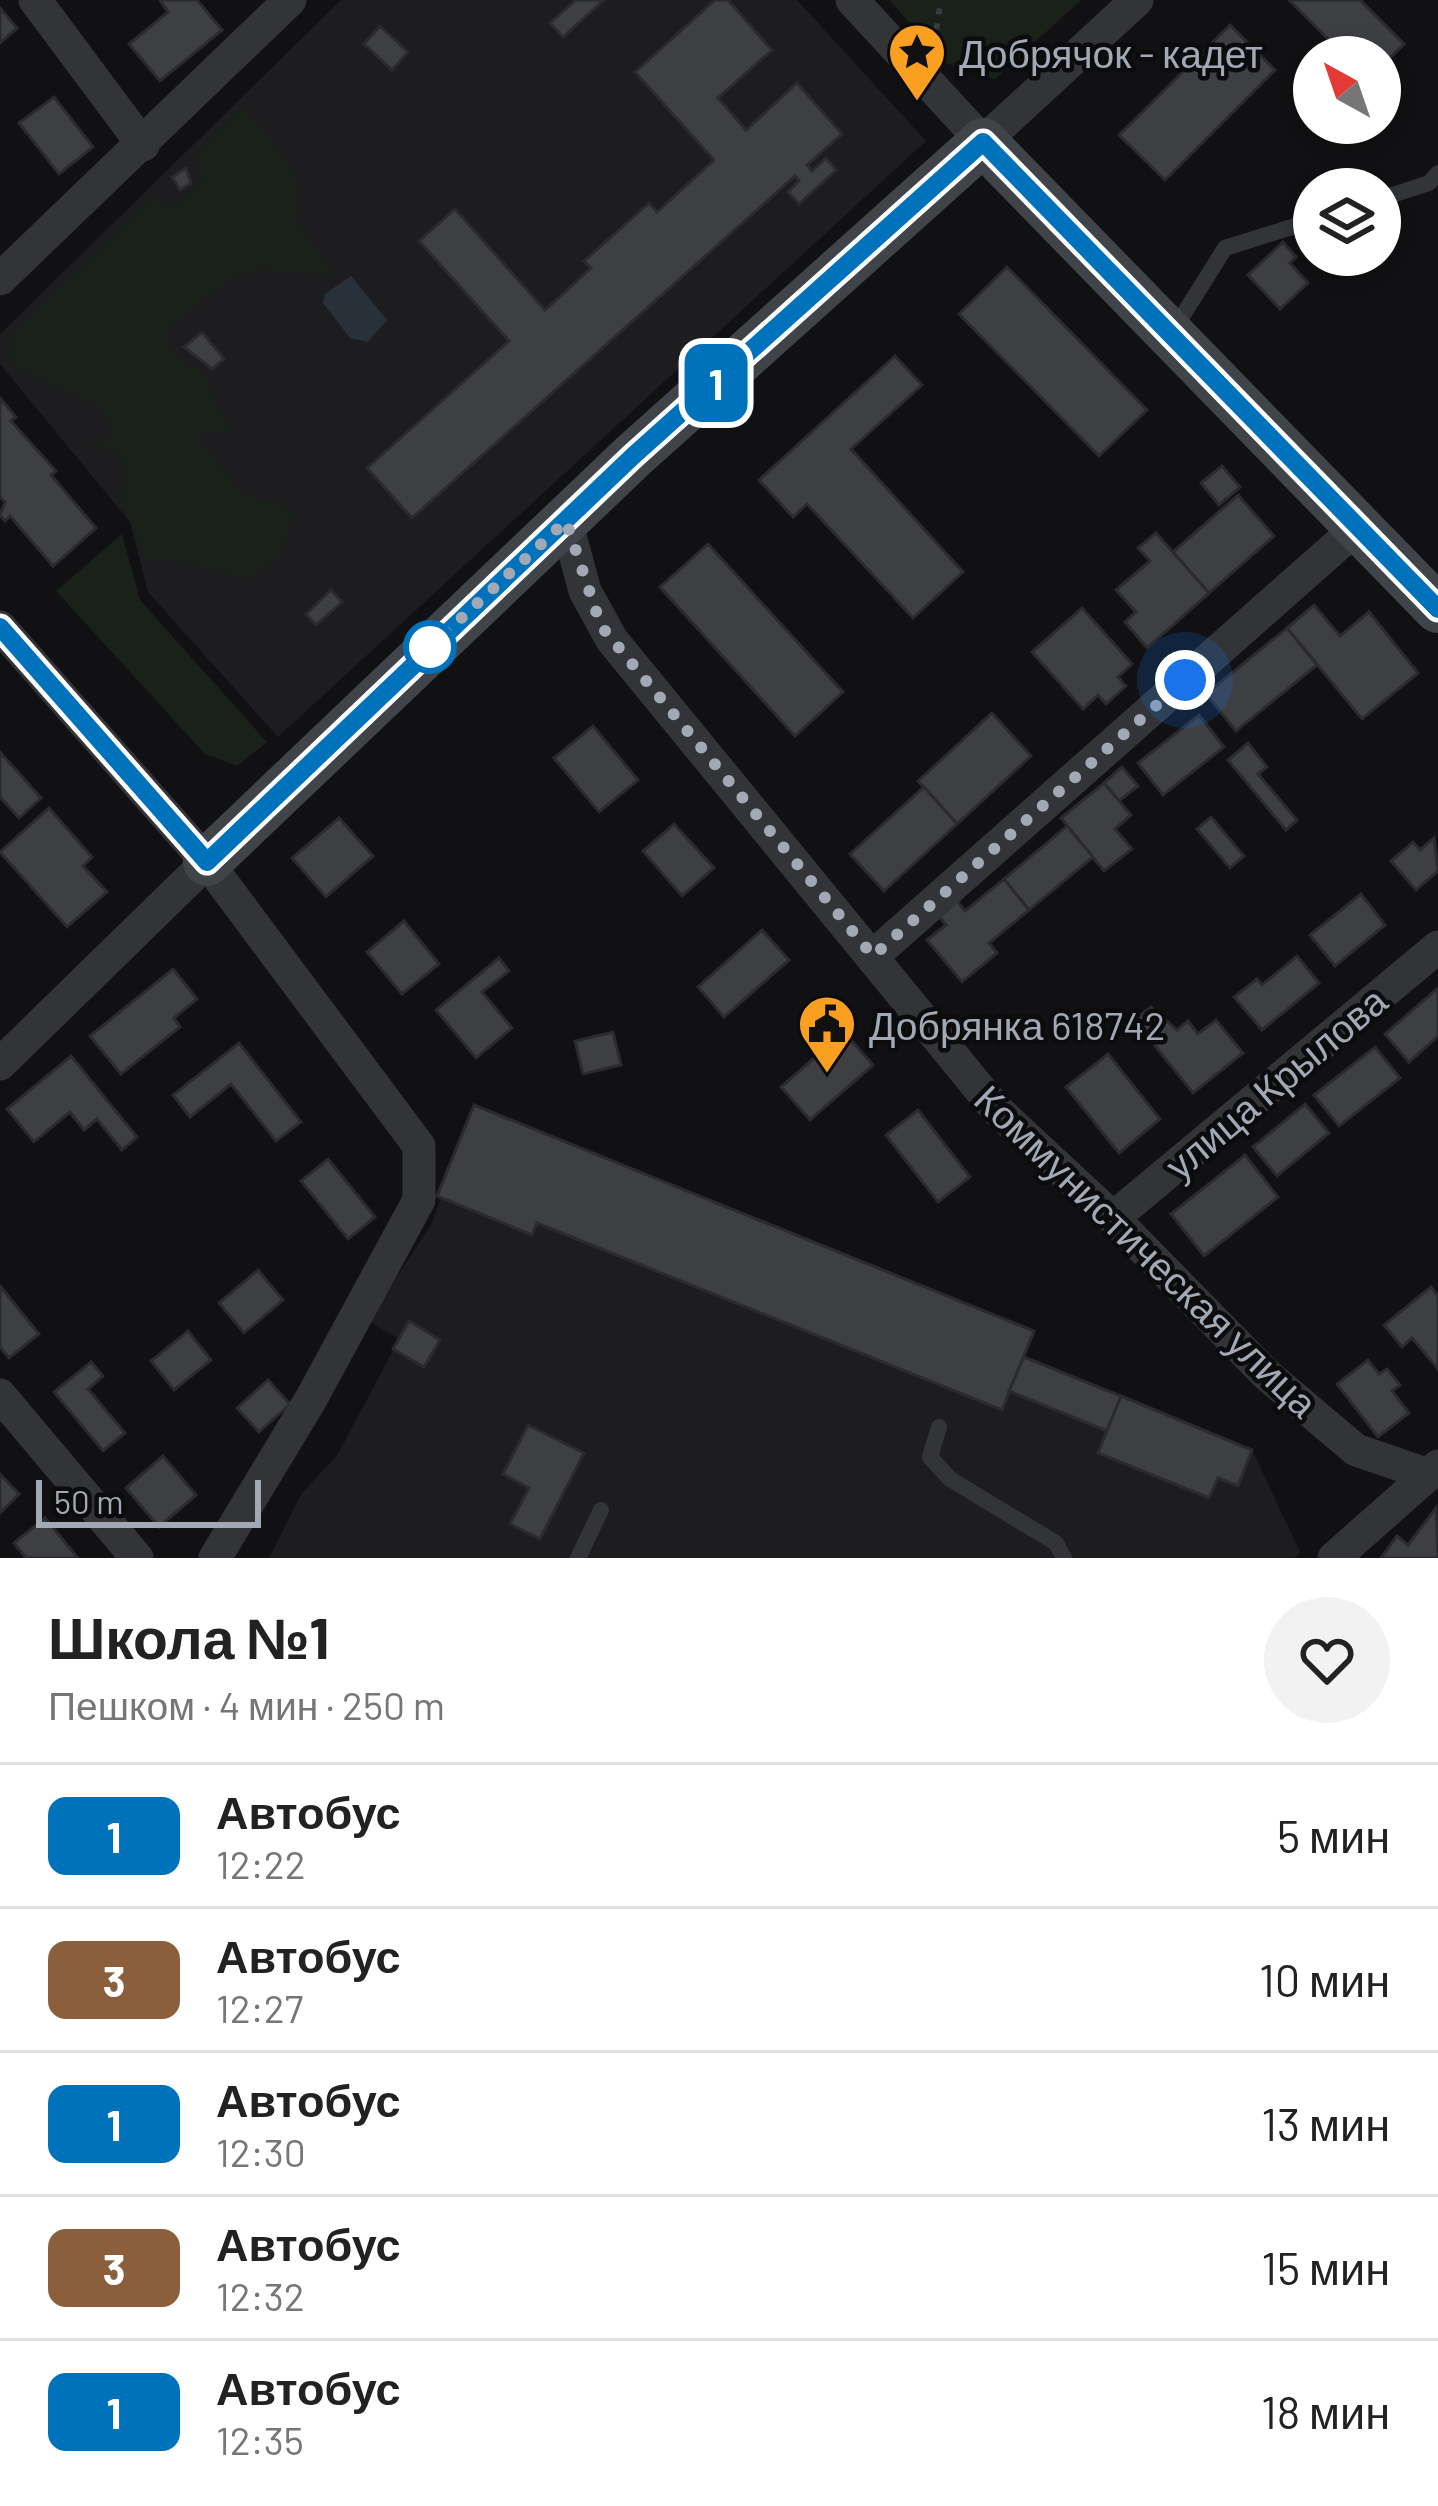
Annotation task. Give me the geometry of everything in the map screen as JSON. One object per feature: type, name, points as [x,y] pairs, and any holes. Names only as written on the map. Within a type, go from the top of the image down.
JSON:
[{"type":"street","points":[[34,0],[143,145]]},
{"type":"street","points":[[0,279],[290,0]]},
{"type":"street","points":[[852,0],[983,142],[1438,609]]},
{"type":"street","points":[[0,1064],[566,521],[1136,0]]},
{"type":"street","name":"Коммунистическая улица","points":[[566,521],[601,626],[997,1110],[1113,1218],[1266,1375],[1356,1450],[1433,1470]]},
{"type":"street","points":[[873,956],[1358,526]]},
{"type":"street","points":[[0,627],[207,862],[418,1146],[419,1200],[311,1399],[215,1558]]},
{"type":"street","name":"улица Крылова","points":[[1113,1218],[1438,947]]},
{"type":"street","points":[[0,1395],[137,1558]]},
{"type":"street","points":[[1334,1558],[1433,1470]]},
{"type":"lane","points":[[1401,192],[1429,183],[1438,173]]},
{"type":"lane","points":[[1170,334],[1225,248],[1293,227]]},
{"type":"lane","points":[[939,1427],[930,1457],[950,1479],[1056,1543],[1064,1558]]},
{"type":"lane","points":[[578,1558],[601,1510]]},
{"type":"shaded area","points":[[341,0],[797,0],[926,141],[278,737],[148,592],[130,522],[0,364],[0,334]]},
{"type":"shaded area","points":[[889,0],[1081,0],[995,79],[946,63]]},
{"type":"shaded area","points":[[244,107],[283,154],[300,185],[297,221],[337,276],[258,269],[232,277],[169,328],[173,351],[187,365],[202,370],[231,433],[202,432],[199,441],[247,497],[275,499],[296,515],[287,528],[282,557],[244,580],[196,565],[145,558],[122,501],[126,464],[119,454],[89,443],[109,438],[112,425],[98,406],[11,364],[10,337],[155,197],[172,210],[204,179],[195,155]]},
{"type":"shaded area","points":[[351,276],[387,320],[368,342],[350,338],[323,303],[325,294]]},
{"type":"shaded area","points":[[122,534],[140,600],[267,742],[237,766],[205,754],[56,591]]},
{"type":"shaded area","points":[[474,1105],[1034,1331],[1024,1358],[1252,1450],[1300,1552],[1295,1558],[269,1558],[301,1494],[338,1454],[399,1339],[368,1321],[432,1223]]},
{"type":"building","points":[[160,0],[197,0],[222,30],[160,81],[129,44],[168,12]]},
{"type":"building","points":[[576,0],[604,0],[563,37],[550,23]]},
{"type":"building","points":[[715,0],[728,0],[772,50],[718,98],[746,130],[797,83],[842,134],[807,165],[812,171],[826,158],[836,170],[799,204],[788,192],[799,181],[795,176],[412,518],[367,468],[509,341],[419,241],[455,209],[545,310],[591,268],[584,261],[649,203],[657,212],[714,160],[635,72]]},
{"type":"building","points":[[1289,0],[1360,0],[1396,36],[1325,36]]},
{"type":"building","points":[[0,8],[17,28],[0,43]]},
{"type":"building","points":[[1230,25],[1275,70],[1165,180],[1119,135]]},
{"type":"building","points":[[380,26],[408,52],[392,70],[364,44]]},
{"type":"building","points":[[54,97],[93,147],[59,174],[19,123]]},
{"type":"building","points":[[186,168],[191,183],[180,190],[172,177]]},
{"type":"building","points":[[1283,242],[1293,254],[1293,276],[1302,276],[1308,283],[1280,309],[1248,275]]},
{"type":"building","points":[[1007,267],[1147,410],[1099,456],[959,314]]},
{"type":"building","points":[[202,332],[224,359],[212,369],[184,347]]},
{"type":"building","points":[[895,356],[922,385],[851,449],[963,572],[913,618],[807,504],[793,517],[759,480]]},
{"type":"building","points":[[0,398],[16,417],[11,421],[56,471],[51,475],[96,528],[53,566],[10,516],[5,521],[0,515],[5,502],[0,497]]},
{"type":"building","points":[[1222,466],[1240,487],[1219,505],[1201,483]]},
{"type":"building","points":[[1238,495],[1274,536],[1209,593],[1173,552]]},
{"type":"building","points":[[1156,533],[1209,593],[1147,648],[1125,622],[1136,612],[1116,590],[1150,561],[1138,548]]},
{"type":"building","points":[[708,544],[843,692],[795,736],[660,587]]},
{"type":"building","points":[[331,590],[342,602],[316,625],[306,614]]},
{"type":"building","points":[[1314,605],[1340,636],[1369,612],[1418,673],[1362,719],[1287,628]]},
{"type":"building","points":[[1082,608],[1132,664],[1118,677],[1126,686],[1106,704],[1098,695],[1083,709],[1032,652]]},
{"type":"building","points":[[1287,628],[1317,665],[1236,731],[1206,694]]},
{"type":"building","points":[[992,713],[1031,756],[957,824],[918,781]]},
{"type":"building","points":[[1199,715],[1224,747],[1163,795],[1138,763]]},
{"type":"building","points":[[593,726],[638,780],[599,812],[554,758]]},
{"type":"building","points":[[1248,743],[1267,767],[1258,774],[1297,820],[1286,830],[1228,760]]},
{"type":"building","points":[[0,752],[41,798],[19,818],[0,797]]},
{"type":"building","points":[[1122,767],[1138,786],[1119,801],[1104,783]]},
{"type":"building","points":[[1104,783],[1131,815],[1115,829],[1132,849],[1104,871],[1061,818]]},
{"type":"building","points":[[924,787],[957,824],[884,891],[850,854]]},
{"type":"building","points":[[49,808],[92,857],[83,866],[107,892],[67,927],[0,852]]},
{"type":"building","points":[[1211,817],[1244,856],[1230,868],[1197,829]]},
{"type":"building","points":[[339,818],[373,856],[326,897],[292,858]]},
{"type":"building","points":[[674,824],[714,868],[682,896],[643,851]]},
{"type":"building","points":[[1067,826],[1093,857],[1029,910],[1004,879]]},
{"type":"building","points":[[1434,838],[1438,871],[1416,890],[1391,861],[1413,842],[1420,850]]},
{"type":"building","points":[[1004,879],[1029,910],[989,943],[997,953],[962,982],[927,940],[946,925],[939,916],[957,901],[965,911]]},
{"type":"building","points":[[1361,894],[1385,925],[1335,966],[1310,935]]},
{"type":"building","points":[[404,921],[439,964],[402,994],[367,952]]},
{"type":"building","points":[[762,930],[789,960],[724,1017],[698,987]]},
{"type":"building","points":[[1297,956],[1319,983],[1262,1030],[1234,997],[1257,979],[1262,985]]},
{"type":"building","points":[[499,958],[509,971],[482,992],[512,1028],[476,1058],[436,1010]]},
{"type":"building","points":[[173,969],[197,999],[174,1018],[180,1027],[121,1074],[90,1036]]},
{"type":"building","points":[[1438,988],[1438,1036],[1409,1062],[1385,1034]]},
{"type":"building","points":[[1151,1007],[1177,1030],[1188,1021],[1198,1034],[1216,1020],[1243,1053],[1193,1093],[1134,1020]]},
{"type":"building","points":[[613,1032],[621,1065],[583,1074],[575,1041]]},
{"type":"building","points":[[844,1032],[873,1065],[810,1120],[781,1087]]},
{"type":"building","points":[[239,1043],[301,1122],[276,1141],[231,1084],[190,1117],[173,1095]]},
{"type":"building","points":[[1375,1047],[1400,1078],[1339,1126],[1314,1095]]},
{"type":"building","points":[[1108,1054],[1160,1119],[1119,1153],[1066,1087]]},
{"type":"building","points":[[71,1056],[137,1137],[122,1150],[97,1119],[84,1130],[70,1112],[34,1142],[7,1109]]},
{"type":"building","points":[[1305,1104],[1329,1133],[1277,1176],[1253,1147]]},
{"type":"building","points":[[474,1105],[1034,1331],[1002,1410],[537,1223],[532,1235],[437,1196]]},
{"type":"building","points":[[918,1110],[970,1177],[938,1202],[886,1135]]},
{"type":"building","points":[[1245,1155],[1278,1197],[1204,1256],[1171,1214]]},
{"type":"building","points":[[328,1159],[375,1217],[348,1239],[301,1181]]},
{"type":"building","points":[[258,1270],[283,1300],[244,1333],[219,1303]]},
{"type":"building","points":[[0,1286],[39,1334],[9,1358],[0,1347]]},
{"type":"building","points":[[1431,1287],[1438,1296],[1438,1369],[1412,1338],[1402,1347],[1384,1325]]},
{"type":"building","points":[[409,1321],[440,1340],[424,1367],[393,1349]]},
{"type":"building","points":[[188,1331],[211,1360],[174,1390],[151,1361]]},
{"type":"building","points":[[1024,1357],[1121,1396],[1107,1431],[1009,1391]]},
{"type":"building","points":[[1368,1360],[1379,1374],[1387,1369],[1400,1385],[1392,1391],[1409,1413],[1378,1437],[1337,1384]]},
{"type":"building","points":[[91,1362],[103,1376],[88,1389],[125,1433],[103,1451],[54,1392]]},
{"type":"building","points":[[268,1380],[290,1404],[259,1432],[237,1408]]},
{"type":"building","points":[[1121,1396],[1252,1450],[1238,1486],[1218,1478],[1209,1498],[1098,1453]]},
{"type":"building","points":[[528,1425],[584,1453],[540,1539],[510,1524],[529,1488],[503,1474]]},
{"type":"building","points":[[163,1456],[196,1495],[159,1527],[126,1488]]},
{"type":"building","points":[[0,1474],[19,1494],[0,1513]]},
{"type":"building","points":[[1436,1508],[1438,1558],[1381,1558],[1397,1536],[1408,1545]]},
{"type":"building","points":[[45,1518],[78,1558],[26,1558],[14,1543]]},
{"type":"bus line","name":"1","points":[[0,627],[207,862],[633,456],[983,142],[1438,609]]},
{"type":"place","name":"Добрячок - кадет","points":[[917,103]]},
{"type":"place","name":"Добрянка 618742","points":[[827,1075]]},
{"type":"route","points":[[430,647],[566,521],[585,591],[601,626],[873,956],[1185,680]]}]
